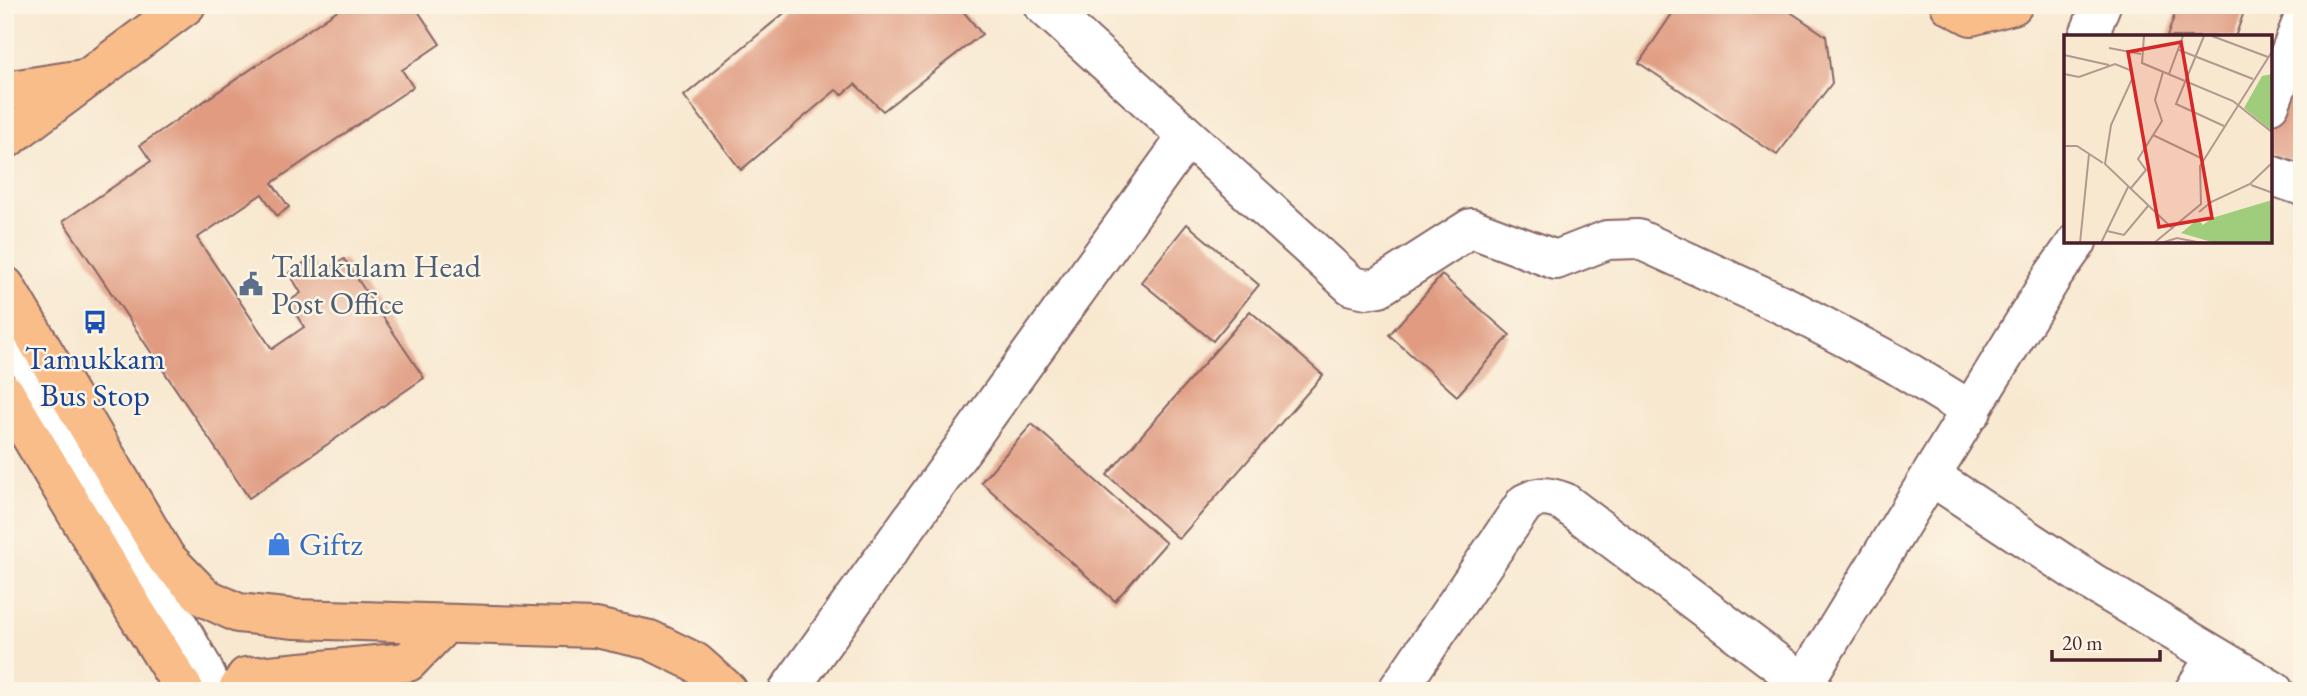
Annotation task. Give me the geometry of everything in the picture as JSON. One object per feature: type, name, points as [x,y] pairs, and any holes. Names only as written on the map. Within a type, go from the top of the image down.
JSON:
[{"type":"main road","points":[[5,140],[186,5]]},
{"type":"main road","points":[[1950,5],[1971,16],[2013,5]]},
{"type":"main road","points":[[5,91],[89,78]]},
{"type":"main road","points":[[5,286],[166,558],[204,597],[238,613],[295,619],[596,628],[650,640],[695,662],[728,691]]},
{"type":"main road","points":[[5,393],[185,691]]},
{"type":"main road","points":[[237,691],[246,677],[408,662],[445,624]]},
{"type":"street","points":[[1043,5],[1352,286],[1367,289],[1379,287],[1471,228],[1556,260],[1606,240],[1637,239],[1787,307],[1895,364],[1972,411]]},
{"type":"street","points":[[2089,35],[2101,5]]},
{"type":"street","points":[[2272,99],[2302,22]]},
{"type":"street","points":[[788,691],[1186,137]]},
{"type":"street","points":[[2272,176],[2302,186]]},
{"type":"street","points":[[1397,691],[1525,503],[1539,496],[1564,502],[1805,689],[1931,476],[2052,278],[2076,243]]},
{"type":"street","points":[[5,323],[195,653],[214,691]]},
{"type":"street","points":[[1931,476],[2093,583],[2274,691]]},
{"type":"street","points":[[2194,691],[2215,657]]},
{"type":"building","points":[[345,5],[414,5],[440,44],[402,70],[413,87],[272,183],[289,207],[277,216],[262,194],[197,238],[272,349],[304,327],[288,302],[301,293],[289,273],[310,259],[320,274],[344,259],[424,378],[249,498],[63,221],[151,161],[140,145]]},
{"type":"building","points":[[794,5],[958,5],[982,34],[883,111],[855,84],[842,95],[836,90],[741,170],[684,96]]},
{"type":"building","points":[[1678,5],[1780,5],[1826,36],[1832,83],[1777,155],[1639,63]]},
{"type":"building","points":[[2178,5],[2235,5],[2245,9],[2236,35],[2168,35]]},
{"type":"building","points":[[2302,37],[2302,165],[2272,154],[2272,113]]},
{"type":"building","points":[[1187,224],[1259,285],[1213,341],[1141,282]]},
{"type":"building","points":[[1442,275],[1510,335],[1457,396],[1389,335]]},
{"type":"building","points":[[1250,311],[1323,375],[1179,539],[1107,475]]},
{"type":"building","points":[[1032,424],[1166,543],[1115,601],[981,482]]},
{"type":"place","name":"Tallakulam Head Post Office","points":[[251,284]]},
{"type":"place","name":"Tamukkam Bus Stop","points":[[95,322]]},
{"type":"place","name":"Giftz","points":[[279,544]]}]
